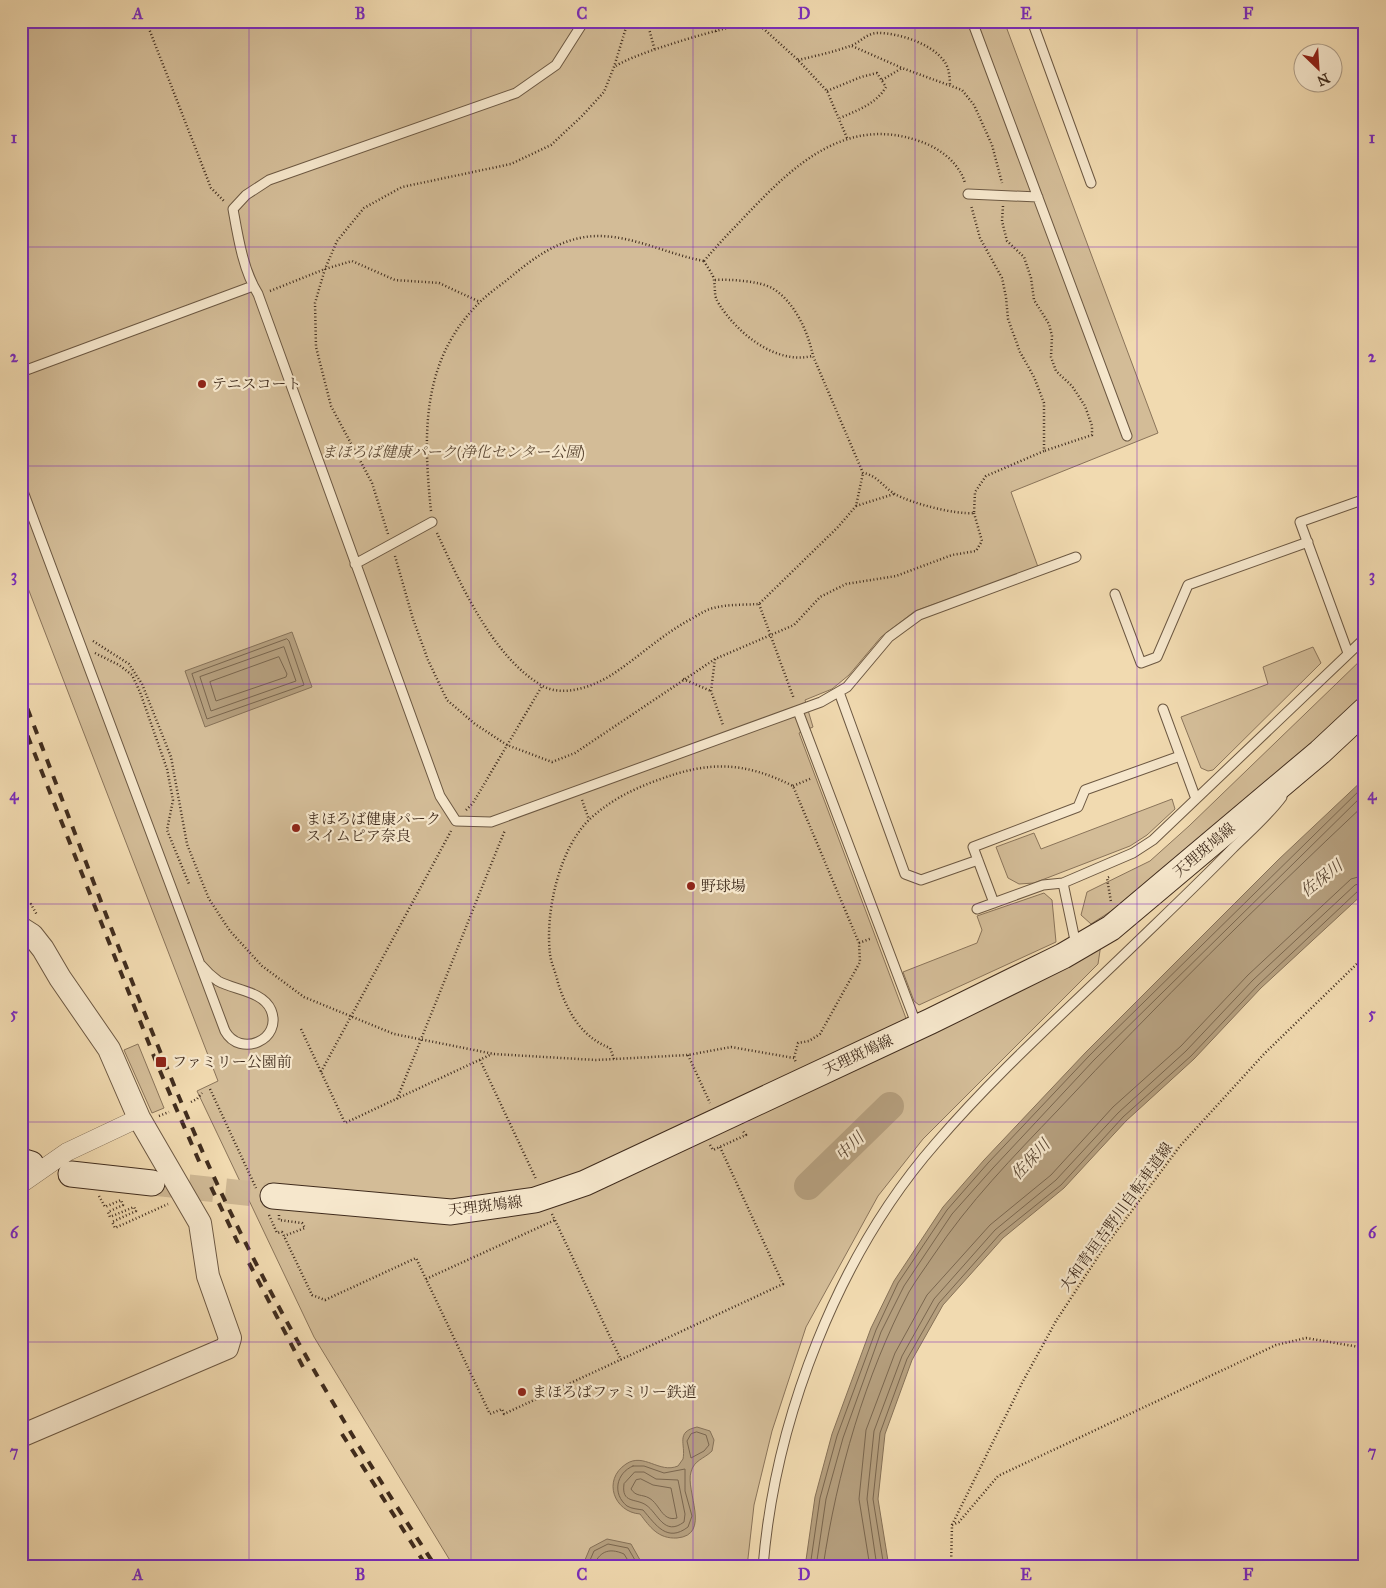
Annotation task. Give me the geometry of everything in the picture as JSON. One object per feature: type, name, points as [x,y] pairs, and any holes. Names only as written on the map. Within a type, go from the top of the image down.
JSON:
[{"type":"main road","name":"天理斑鳩線","points":[[268,1201],[451,1212],[535,1200],[592,1180],[918,1028],[1076,948],[1111,928],[1307,763],[1365,710]]},
{"type":"main road","points":[[71,1174],[152,1183]]},
{"type":"street","points":[[21,928],[32,935],[43,948],[60,978],[109,1049],[139,1118],[200,1223],[208,1276],[230,1338],[227,1348],[21,1436]]},
{"type":"street","points":[[25,1170],[139,1118]]},
{"type":"lane","points":[[584,21],[556,65],[516,93],[269,180],[246,195],[233,209],[238,239],[355,564],[440,796],[456,821],[491,822],[822,702],[847,687],[889,637],[919,615],[1076,557]]},
{"type":"lane","points":[[972,21],[1127,436]]},
{"type":"lane","points":[[1032,21],[1092,183]]},
{"type":"lane","points":[[968,194],[1038,197]]},
{"type":"lane","points":[[21,372],[256,290]]},
{"type":"lane","points":[[21,486],[227,1035],[233,1040],[246,1045],[263,1040],[272,1026],[272,1012],[269,1006],[257,996],[219,981],[201,965]]},
{"type":"lane","points":[[1348,653],[1300,522],[1365,499]]},
{"type":"lane","points":[[355,564],[432,522]]},
{"type":"lane","points":[[1115,594],[1141,662],[1157,657],[1188,585],[1308,542]]},
{"type":"lane","points":[[977,910],[1043,885],[1063,883],[1133,853],[1153,840],[1365,638]]},
{"type":"lane","points":[[839,692],[905,874],[921,880],[978,860]]},
{"type":"lane","points":[[1163,709],[1196,799]]},
{"type":"lane","points":[[798,710],[918,1028]]},
{"type":"lane","points":[[994,903],[973,847],[1078,807],[1086,790],[1180,756]]},
{"type":"lane","points":[[763,1567],[770,1505],[782,1444],[799,1388],[819,1338],[857,1259],[890,1203],[935,1144],[986,1088],[1274,808],[1307,763]]},
{"type":"lane","points":[[1063,883],[1076,948]]},
{"type":"path","points":[[146,21],[211,188],[233,209]]},
{"type":"path","points":[[628,21],[604,92],[551,145],[511,164],[402,187],[364,208],[337,241],[325,269],[314,303],[316,347],[331,406],[372,484],[413,620],[447,700],[475,724],[507,746],[552,762],[576,753],[715,659],[794,624],[820,597],[846,584],[896,576],[952,555],[976,552],[982,540],[974,513],[975,492],[986,476],[1044,451],[1092,435],[1092,426],[1085,406],[1072,386],[1056,371],[1051,357],[1052,336],[1049,324],[1034,300],[1031,278],[1024,257],[1007,241],[1002,222],[1004,195],[1001,177],[992,145],[974,105],[962,90],[902,68],[852,46]]},
{"type":"path","points":[[647,21],[655,51]]},
{"type":"path","points":[[713,21],[716,32]]},
{"type":"path","points":[[614,67],[622,62],[655,51],[756,22],[798,60],[827,91],[847,138]]},
{"type":"path","points":[[798,60],[852,46],[862,38],[876,33],[913,41],[928,48],[944,61],[950,78],[950,86]]},
{"type":"path","points":[[882,80],[902,68]]},
{"type":"path","points":[[827,91],[861,77],[877,73],[886,87],[881,95],[868,106],[840,118]]},
{"type":"path","points":[[704,261],[777,183],[811,155],[847,138],[870,135],[900,134],[932,146],[951,160],[964,179],[980,238],[1002,278],[1008,319],[1044,403],[1044,451]]},
{"type":"path","points":[[715,280],[730,279],[771,287],[792,306],[810,344],[813,356],[863,473],[856,506],[838,527],[759,604],[713,608],[670,630],[612,675],[587,687],[563,691],[542,686],[517,666],[484,625],[461,585],[432,522],[426,433],[431,387],[439,361],[457,329],[480,302],[529,262],[557,244],[586,237],[615,237],[704,261],[715,280],[714,293],[719,304],[747,336],[769,350],[802,359],[813,356]]},
{"type":"path","points":[[256,290],[352,261],[395,280],[439,283],[480,302]]},
{"type":"path","points":[[863,473],[869,474],[894,494],[961,514],[974,513]]},
{"type":"path","points":[[856,506],[894,494]]},
{"type":"path","points":[[759,604],[798,710]]},
{"type":"path","points":[[77,635],[96,653],[119,665],[132,675],[140,692],[167,769],[173,800],[167,830],[189,884]]},
{"type":"path","points":[[91,640],[129,664],[142,684],[171,756],[187,844],[209,899],[230,931],[262,966],[304,997],[394,1034],[494,1054],[596,1060],[688,1054],[731,1046],[794,1058]]},
{"type":"path","points":[[715,659],[711,691],[727,736]]},
{"type":"path","points":[[683,679],[711,691]]},
{"type":"path","points":[[321,1072],[456,821],[473,802],[542,686]]},
{"type":"path","points":[[614,1059],[610,1048],[598,1044],[584,1034],[573,1017],[562,993],[550,954],[551,908],[557,878],[568,852],[589,820],[629,790],[699,767],[721,765],[775,777],[793,786],[859,943],[860,962],[820,1034],[809,1041],[798,1043],[794,1058],[798,1068]]},
{"type":"path","points":[[793,786],[822,773]]},
{"type":"path","points":[[578,790],[589,820]]},
{"type":"path","points":[[397,1099],[511,815]]},
{"type":"path","points":[[21,909],[31,904]]},
{"type":"path","name":"大和青垣吉野川自転車道線","points":[[951,1567],[952,1525],[1022,1383],[1056,1320],[1100,1252],[1180,1146],[1264,1054],[1365,956]]},
{"type":"path","points":[[301,1029],[345,1123],[494,1054]]},
{"type":"path","points":[[688,1054],[713,1109]]},
{"type":"path","points":[[480,1060],[540,1187]]},
{"type":"path","points":[[210,1089],[279,1220],[302,1223],[304,1228],[284,1236]]},
{"type":"path","points":[[190,1102],[197,1099],[202,1093]]},
{"type":"path","points":[[713,1150],[746,1135]]},
{"type":"path","points":[[268,1201],[277,1233],[282,1232],[312,1295],[325,1300],[416,1258],[490,1414],[502,1409],[504,1414],[783,1284],[720,1147]]},
{"type":"path","points":[[99,1194],[105,1208],[121,1200],[123,1205],[108,1212],[110,1218],[134,1207],[136,1211],[112,1222],[115,1228],[173,1202]]},
{"type":"path","points":[[548,1206],[621,1360]]},
{"type":"path","points":[[426,1279],[554,1220]]},
{"type":"path","points":[[952,1525],[959,1522],[998,1476],[1276,1346],[1306,1338],[1365,1348]]},
{"type":"green space","name":"まほろば健康パーク(浄化センター公園)","points":[[21,21],[1004,21],[1158,433],[1011,492],[1038,567],[915,611],[881,637],[849,675],[832,689],[805,700],[813,727],[799,733],[913,1037],[1101,944],[1098,964],[923,1139],[878,1196],[806,1327],[772,1431],[754,1505],[747,1567],[454,1567],[314,1337],[197,1091],[218,1081],[21,570]]},
{"type":"green space","points":[[1313,647],[1321,663],[1213,770],[1208,771],[1201,768],[1181,717],[1268,684],[1263,667]]},
{"type":"green space","points":[[1365,656],[1365,701],[1119,906],[1091,924],[1081,915],[1087,892],[1150,861],[1189,826]]},
{"type":"green space","points":[[1172,799],[1175,809],[1147,835],[1130,846],[1034,883],[1019,884],[1008,878],[996,847],[1034,833],[1041,849]]},
{"type":"green space","points":[[1044,893],[1052,900],[1056,942],[919,1005],[914,1001],[903,972],[977,943],[982,930],[977,916]]},
{"type":"green space","points":[[138,1044],[164,1108],[152,1113],[124,1050]]},
{"type":"water","points":[[292,632],[312,687],[205,727],[185,671]]},
{"type":"water","name":"佐保川","points":[[1365,778],[1365,892],[1261,988],[1194,1059],[1126,1121],[1064,1188],[1003,1238],[943,1305],[912,1360],[885,1434],[878,1499],[889,1567],[805,1567],[815,1497],[832,1434],[871,1328],[894,1281],[943,1207],[984,1160],[1086,1052],[1278,860]]},
{"type":"water","points":[[697,1427],[710,1431],[714,1440],[712,1451],[697,1462],[691,1472],[690,1480],[695,1521],[693,1529],[687,1535],[670,1538],[651,1528],[640,1514],[623,1508],[614,1494],[614,1478],[626,1464],[633,1461],[645,1461],[671,1468],[678,1466],[684,1454],[684,1435],[690,1429]]},
{"type":"water","points":[[607,1539],[631,1544],[644,1567],[582,1567],[590,1548]]},
{"type":"waterway","name":"中川","points":[[808,1186],[890,1106]]},
{"type":"tunnel","points":[[152,1183],[273,1196]]},
{"type":"railway","points":[[21,692],[110,925],[179,1098],[229,1209],[311,1366],[372,1467],[436,1567]]},
{"type":"railway","points":[[21,719],[157,1064],[202,1168]]},
{"type":"railway","points":[[211,1187],[238,1243]]},
{"type":"railway","points":[[249,1263],[303,1367]]},
{"type":"railway","points":[[342,1434],[427,1567]]},
{"type":"place","name":"テニスコート","points":[[202,384]]},
{"type":"place","name":"まほろば健康パーク スイムピア奈良","points":[[296,828]]},
{"type":"place","name":"野球場","points":[[691,886]]},
{"type":"place","name":"ファミリー公園前","points":[[161,1062]]},
{"type":"place","name":"まほろばファミリー鉄道","points":[[522,1392]]}]
